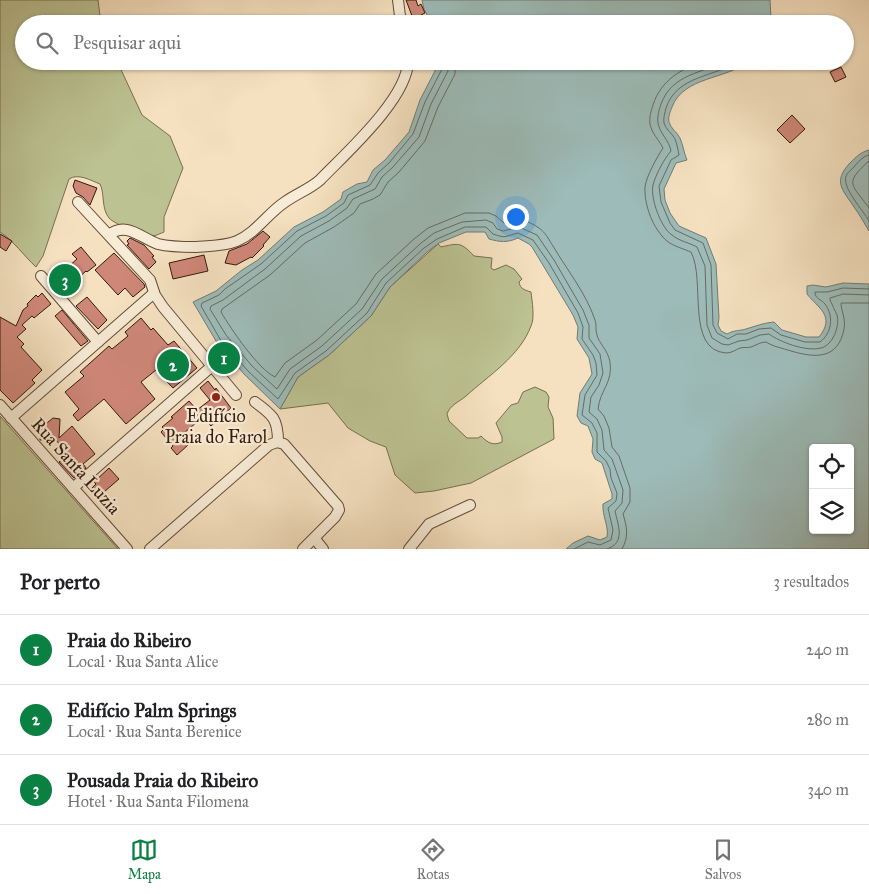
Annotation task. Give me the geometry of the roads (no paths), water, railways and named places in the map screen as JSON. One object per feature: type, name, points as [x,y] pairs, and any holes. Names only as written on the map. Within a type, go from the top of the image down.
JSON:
[{"type":"street","points":[[398,0],[400,15]]},
{"type":"street","points":[[109,235],[115,230],[121,229],[158,244],[185,247],[226,244],[243,238],[283,202],[320,180],[377,120],[403,82],[407,70]]},
{"type":"street","points":[[78,202],[150,280],[154,292],[169,315],[236,395]]},
{"type":"street","points":[[41,276],[98,342]]},
{"type":"street","points":[[11,418],[154,292]]},
{"type":"street","points":[[73,488],[212,366]]},
{"type":"street","points":[[255,402],[272,416],[276,422],[278,442]]},
{"type":"street","name":"Rua Santa Luzia","points":[[0,405],[127,549]]},
{"type":"street","points":[[150,549],[269,445],[278,442],[284,444],[338,506],[338,514],[303,549]]},
{"type":"street","points":[[409,549],[429,524],[470,505]]},
{"type":"street","points":[[315,539],[323,549]]},
{"type":"water","points":[[422,0],[770,0],[771,15],[427,15]]},
{"type":"water","points":[[435,70],[733,70],[686,89],[672,107],[669,122],[680,138],[687,160],[676,163],[664,189],[665,200],[670,213],[679,226],[706,238],[716,264],[718,325],[721,331],[727,334],[774,322],[782,330],[806,337],[819,337],[824,330],[826,318],[824,313],[807,294],[807,286],[826,287],[843,283],[869,284],[869,549],[566,549],[573,543],[588,536],[600,540],[607,537],[603,504],[612,499],[612,494],[602,463],[595,459],[592,452],[593,439],[588,426],[581,423],[577,416],[580,393],[592,374],[589,358],[577,339],[578,327],[573,315],[532,247],[518,238],[510,241],[500,241],[489,239],[485,232],[466,232],[439,243],[390,287],[371,316],[329,355],[298,377],[280,409],[244,374],[216,341],[193,302],[216,291],[258,260],[294,227],[323,212],[341,199],[343,192],[357,184],[367,182],[373,170],[385,160],[409,132],[420,100]]},
{"type":"water","points":[[869,150],[869,231],[843,191],[840,181],[841,175],[850,163],[861,153]]},
{"type":"place","name":"Pousada Praia do Ribeiro","points":[[65,280]]},
{"type":"place","name":"Praia do Ribeiro","points":[[224,358]]},
{"type":"place","name":"Edifício Palm Springs","points":[[173,365]]},
{"type":"place","name":"Edifício Praia do Farol","points":[[216,397]]}]
